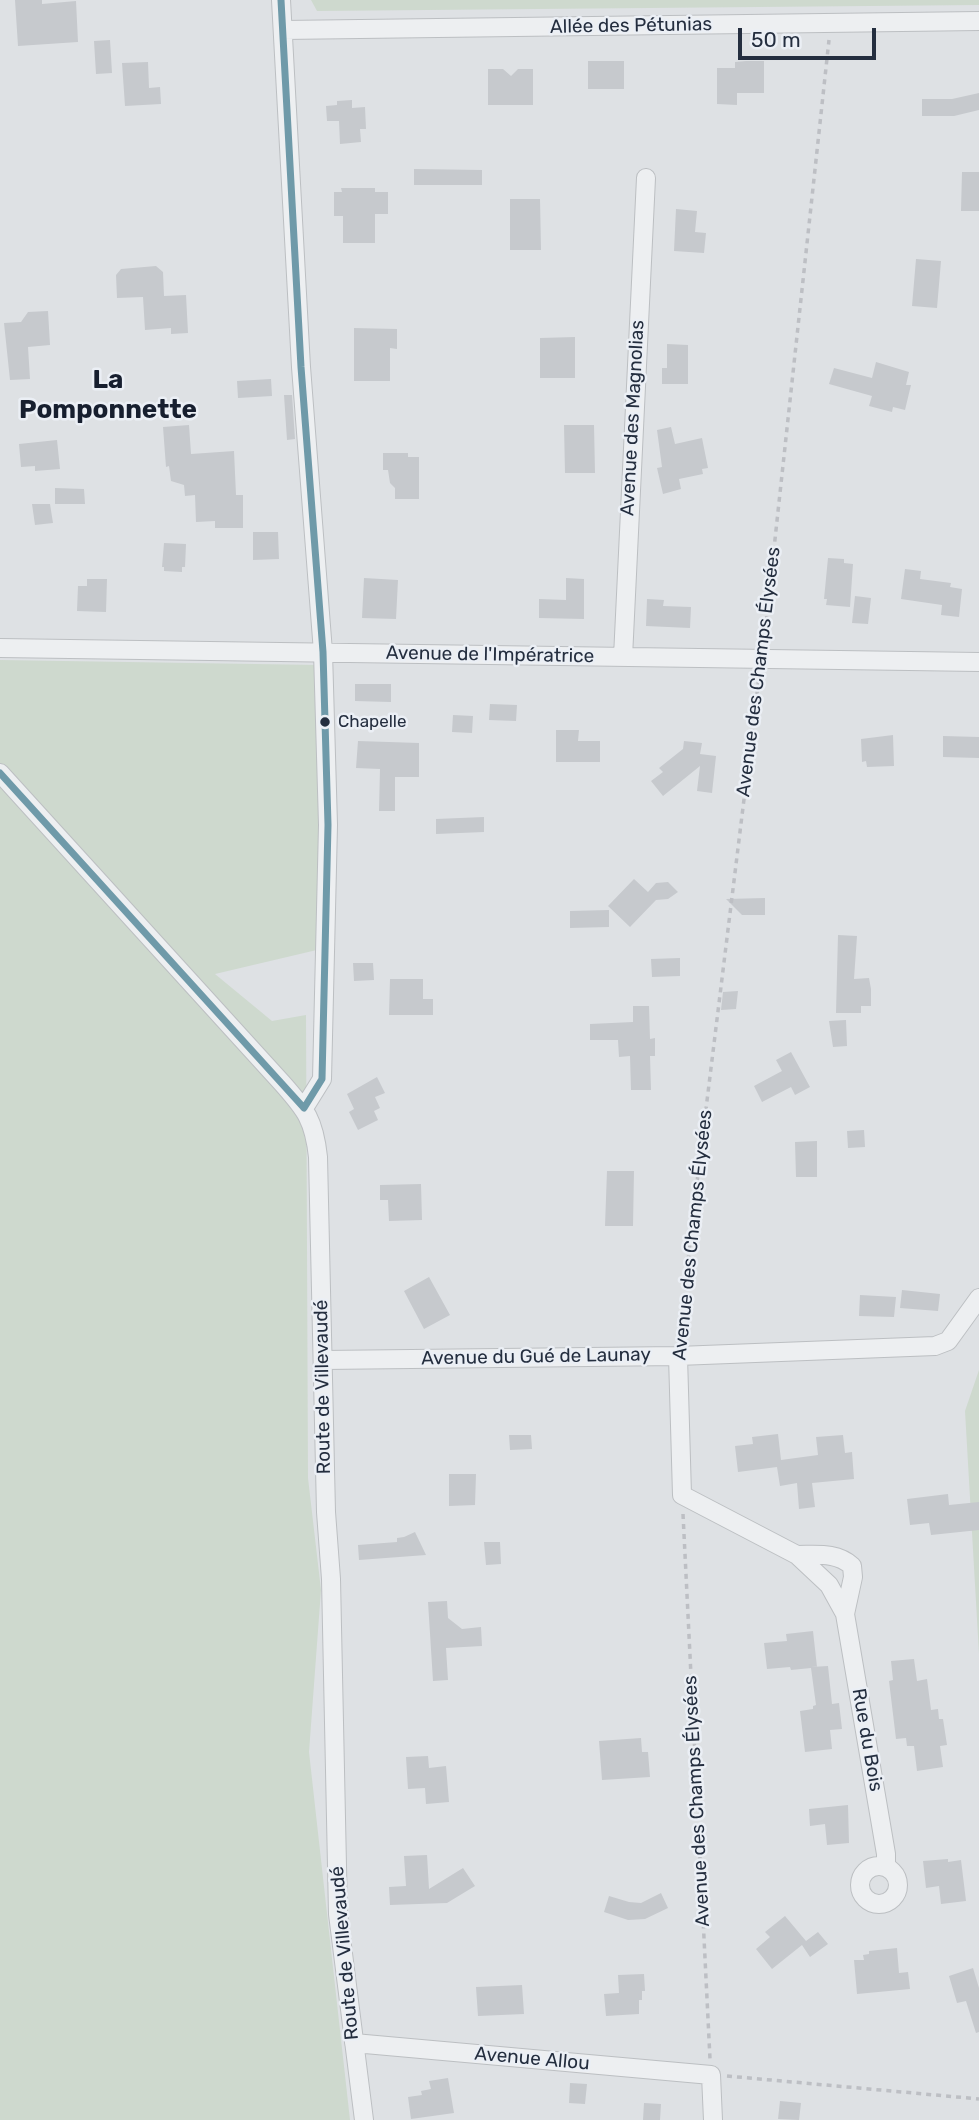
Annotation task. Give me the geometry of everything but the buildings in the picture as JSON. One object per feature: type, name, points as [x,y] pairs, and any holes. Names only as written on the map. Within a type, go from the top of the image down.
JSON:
[{"type":"street","points":[[281,0],[301,367],[323,652],[328,825],[322,1079],[304,1108]]},
{"type":"street","name":"Allée des Pétunias","points":[[283,30],[979,21]]},
{"type":"street","name":"Avenue des Magnolias","points":[[623,657],[646,178]]},
{"type":"street","name":"Avenue de l'Impératrice","points":[[0,648],[979,662]]},
{"type":"street","name":"Route de Villevaudé","points":[[0,773],[304,1108],[315,1130],[331,1578],[338,1914],[364,2120]]},
{"type":"street","name":"Avenue du Gué de Launay","points":[[323,1360],[678,1356],[935,1346],[948,1341],[979,1298]]},
{"type":"street","name":"Avenue des Champs Élysées","points":[[678,1356],[682,1494]]},
{"type":"street","name":"Rue du Bois","points":[[682,1494],[797,1555],[829,1585],[845,1614],[886,1867]]},
{"type":"street","name":"Rue du Bois","points":[[797,1555],[829,1555],[844,1558],[852,1566],[853,1577],[845,1614]]},
{"type":"street","name":"Avenue Allou","points":[[354,2043],[711,2075]]},
{"type":"street","points":[[711,2075],[713,2120]]},
{"type":"path","name":"Avenue des Champs Élysées","points":[[678,1356],[762,660],[831,23]]},
{"type":"path","name":"Avenue des Champs Élysées","points":[[682,1494],[711,2075]]},
{"type":"path","points":[[711,2075],[979,2099]]},
{"type":"shaded area","points":[[311,0],[979,0],[979,5],[317,11]]},
{"type":"shaded area","points":[[0,660],[318,665],[321,949],[215,974],[272,1021],[306,1015],[308,1478],[321,1590],[309,1752],[350,2120],[0,2120]]},
{"type":"shaded area","points":[[979,1370],[979,1654],[965,1411]]},
{"type":"transit line","points":[[281,0],[301,367],[323,652],[328,825],[322,1079],[304,1108]]},
{"type":"transit line","points":[[0,773],[304,1108]]},
{"type":"place","name":"Chapelle","points":[[325,722]]},
{"type":"district","name":"La Pomponnette","points":[[108,395]]}]
